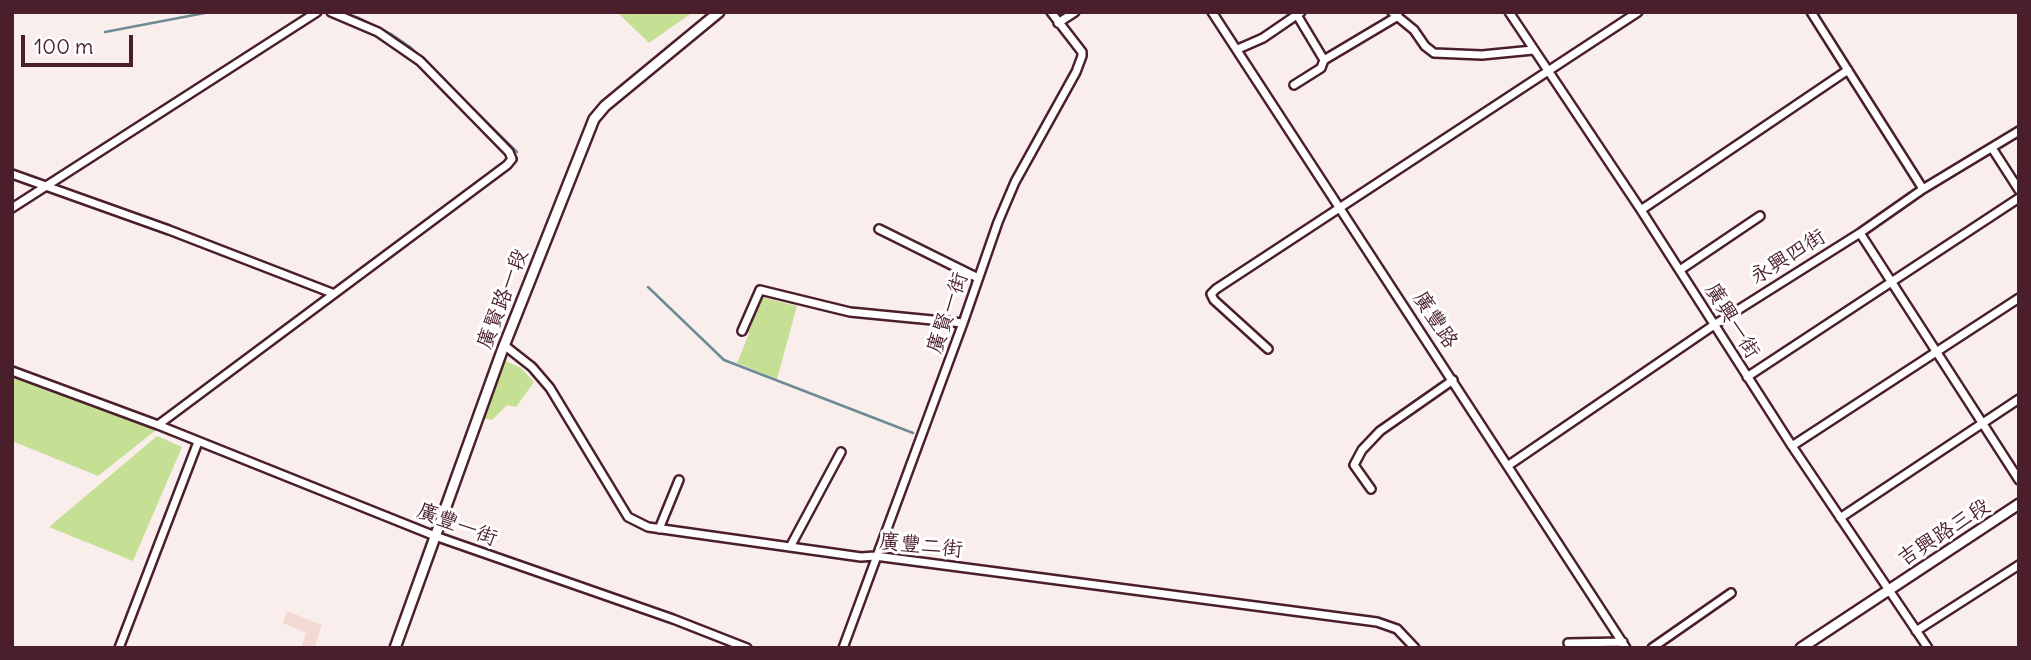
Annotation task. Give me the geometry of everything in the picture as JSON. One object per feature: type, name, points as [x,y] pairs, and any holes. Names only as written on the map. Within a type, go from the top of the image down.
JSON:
[{"type":"street","points":[[12,208],[317,12]]},
{"type":"street","points":[[158,425],[512,159],[509,152],[420,61],[378,32],[331,12]]},
{"type":"street","name":"廣賢路一段","points":[[395,648],[504,345],[594,119],[605,106],[719,12]]},
{"type":"street","points":[[1051,12],[1058,23],[1075,12]]},
{"type":"street","name":"廣豐路","points":[[1212,12],[1625,645]]},
{"type":"street","name":"廣興一街","points":[[1508,12],[1928,648]]},
{"type":"street","points":[[1268,349],[1210,294],[1638,12]]},
{"type":"street","points":[[1811,12],[1923,189]]},
{"type":"street","points":[[1238,49],[1263,38],[1299,14],[1324,60]]},
{"type":"street","points":[[1294,85],[1321,68],[1324,60],[1395,14],[1414,30],[1434,53],[1482,55],[1533,50]]},
{"type":"street","name":"廣賢一街","points":[[843,648],[1009,195],[1076,72],[1082,56],[1082,52],[1058,23]]},
{"type":"street","points":[[1641,210],[1848,70]]},
{"type":"street","name":"永興四街","points":[[1509,465],[1714,325],[1860,233],[1923,189],[2019,131]]},
{"type":"street","points":[[1992,148],[2019,190]]},
{"type":"street","points":[[12,174],[169,230],[332,293]]},
{"type":"street","points":[[1747,377],[2019,198]]},
{"type":"street","points":[[1680,270],[1760,216]]},
{"type":"street","points":[[879,229],[978,278]]},
{"type":"street","points":[[1860,233],[2019,480]]},
{"type":"street","points":[[742,331],[760,290],[850,312],[963,323]]},
{"type":"street","points":[[1793,446],[2019,299]]},
{"type":"street","name":"廣豐二街","points":[[504,345],[532,367],[550,388],[628,516],[648,527],[861,558],[875,556],[1377,622],[1397,629],[1415,648]]},
{"type":"street","name":"廣豐一街","points":[[12,371],[158,425],[435,536],[747,648]]},
{"type":"street","points":[[1371,489],[1353,465],[1362,450],[1380,431],[1453,380]]},
{"type":"street","points":[[1840,518],[2019,399]]},
{"type":"street","points":[[119,648],[198,442]]},
{"type":"street","points":[[790,547],[841,452]]},
{"type":"street","points":[[659,529],[679,480]]},
{"type":"street","name":"吉興路三段","points":[[1801,648],[2019,504]]},
{"type":"street","points":[[1916,631],[2019,565]]},
{"type":"street","points":[[1652,648],[1731,593]]},
{"type":"street","points":[[1568,643],[1625,645]]},
{"type":"shaded area","points":[[287,611],[322,625],[314,648],[301,648],[306,633],[283,623]]},
{"type":"green space","points":[[617,12],[693,12],[649,43]]},
{"type":"green space","points":[[760,297],[797,306],[777,379],[737,363]]},
{"type":"green space","points":[[504,360],[521,368],[534,382],[516,407],[507,405],[492,420],[482,418]]},
{"type":"green space","points":[[12,377],[156,430],[98,476],[12,441]]},
{"type":"green space","points":[[157,436],[182,447],[133,561],[49,527]]},
{"type":"waterway","points":[[105,32],[210,12]]},
{"type":"waterway","points":[[341,12],[391,34],[410,47],[517,152]]},
{"type":"waterway","points":[[648,287],[724,360],[913,433]]}]
